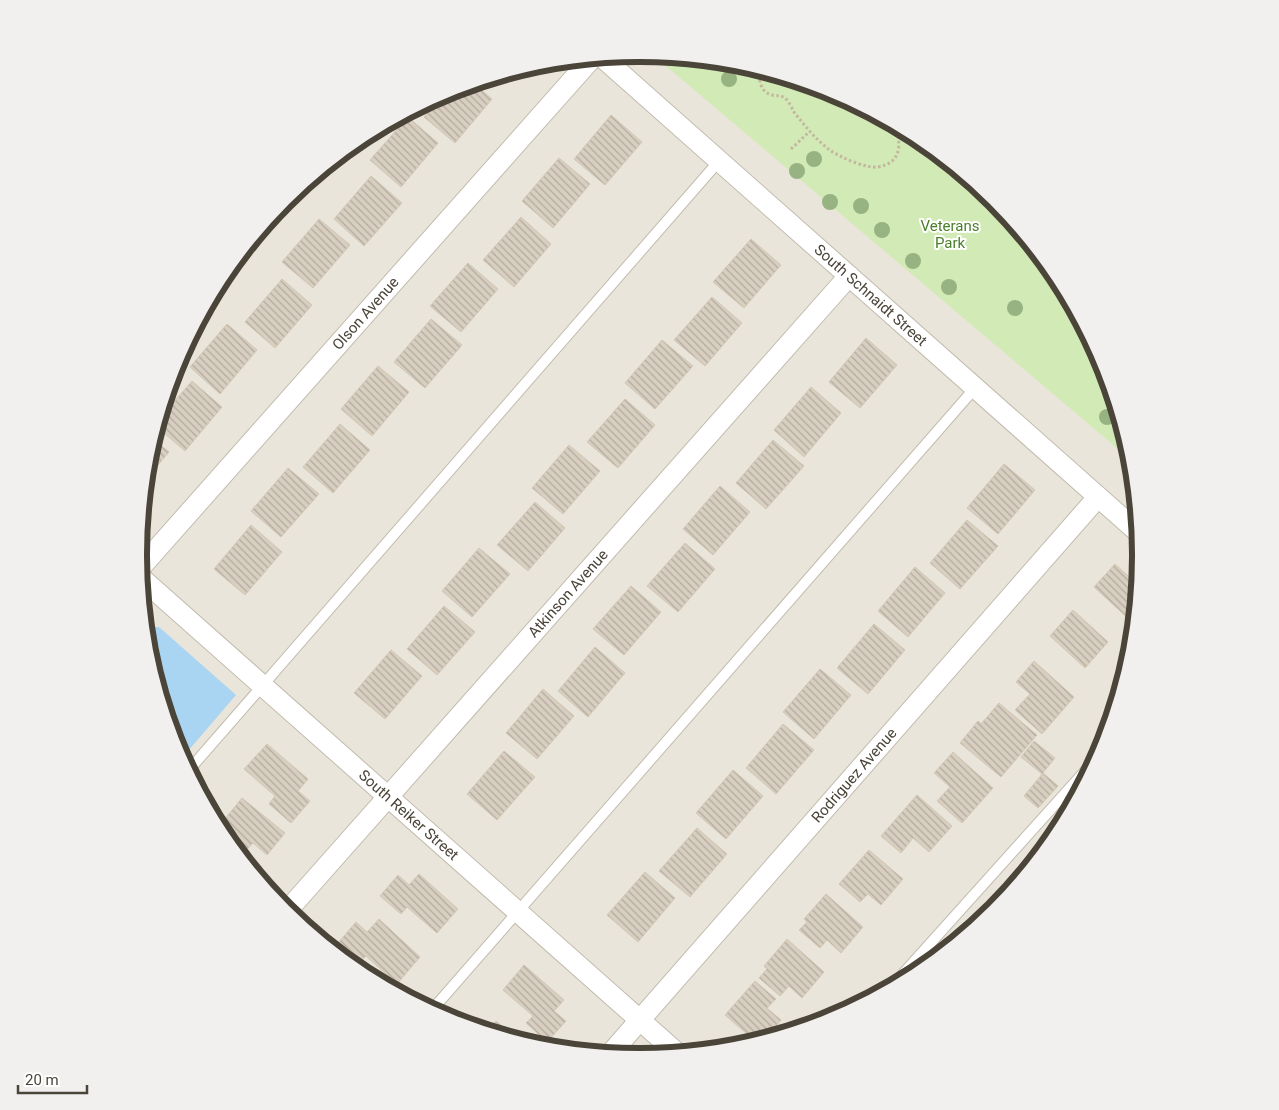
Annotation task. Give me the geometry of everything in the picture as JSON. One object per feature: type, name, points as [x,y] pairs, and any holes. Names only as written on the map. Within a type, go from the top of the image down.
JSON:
[{"type":"street","name":"South Schnaidt Street","points":[[609,64],[1131,526]]},
{"type":"street","name":"Olson Avenue","points":[[147,560],[585,66]]},
{"type":"street","name":"Atkinson Avenue","points":[[293,905],[849,276]]},
{"type":"street","name":"Rodriguez Avenue","points":[[617,1047],[1098,497]]},
{"type":"street","name":"South Reiker Street","points":[[148,584],[669,1046]]},
{"type":"lane","points":[[194,764],[719,161]]},
{"type":"lane","points":[[437,1004],[975,388]]},
{"type":"lane","points":[[910,966],[1077,780]]},
{"type":"path","points":[[759,77],[759,81],[764,91],[770,95],[781,96],[787,100],[809,132],[832,152],[861,164],[876,167],[895,158],[898,152],[899,137]]},
{"type":"path","points":[[791,149],[809,132]]},
{"type":"shaded area","points":[[640,62],[704,67],[767,79],[798,89],[828,100],[886,128],[939,164],[964,185],[1010,230],[1030,255],[1049,281],[1081,337],[1095,367],[1115,428],[1123,459],[1131,523],[1131,587],[1128,619],[1123,651],[1106,713],[1095,743],[1066,801],[1049,829],[1010,880],[988,903],[939,946],[886,982],[857,997],[828,1010],[767,1031],[736,1038],[672,1046],[640,1048],[575,1043],[512,1031],[481,1021],[451,1010],[393,982],[340,946],[315,925],[269,880],[249,855],[230,829],[198,773],[184,743],[164,682],[156,651],[148,587],[148,523],[151,491],[156,459],[173,397],[184,367],[213,309],[230,281],[269,230],[291,207],[340,164],[393,128],[422,113],[451,100],[512,79],[543,72],[607,64]]},
{"type":"green space","name":"Veterans Park","points":[[663,63],[736,72],[767,79],[828,100],[886,128],[939,164],[964,185],[1010,230],[1049,281],[1066,309],[1095,367],[1106,397],[1121,452]]},
{"type":"water","points":[[152,627],[159,627],[236,695],[188,751],[173,713],[164,682]]},
{"type":"building","points":[[480,89],[492,99],[455,143],[424,117],[431,109]]},
{"type":"building","points":[[611,115],[642,142],[605,185],[574,159]]},
{"type":"building","points":[[410,119],[438,143],[401,187],[370,160],[403,123]]},
{"type":"building","points":[[559,158],[590,184],[553,228],[522,201]]},
{"type":"building","points":[[371,176],[402,203],[364,246],[334,219]]},
{"type":"building","points":[[521,217],[551,244],[514,287],[483,260]]},
{"type":"building","points":[[319,219],[350,245],[313,288],[282,262]]},
{"type":"building","points":[[751,239],[781,265],[744,308],[713,282]]},
{"type":"building","points":[[468,263],[498,289],[461,332],[430,306]]},
{"type":"building","points":[[282,279],[312,305],[275,348],[245,322]]},
{"type":"building","points":[[712,297],[742,323],[705,366],[674,340]]},
{"type":"building","points":[[431,319],[462,345],[425,388],[394,362]]},
{"type":"building","points":[[227,324],[257,350],[220,394],[190,367]]},
{"type":"building","points":[[866,338],[897,365],[860,408],[829,382]]},
{"type":"building","points":[[662,340],[693,366],[655,409],[625,383]]},
{"type":"building","points":[[378,366],[409,392],[372,436],[341,409]]},
{"type":"building","points":[[192,381],[222,407],[185,451],[163,432],[170,406]]},
{"type":"building","points":[[811,387],[841,413],[804,457],[774,430]]},
{"type":"building","points":[[625,399],[655,425],[618,468],[587,442]]},
{"type":"building","points":[[340,424],[370,450],[333,493],[303,467]]},
{"type":"building","points":[[773,440],[804,466],[766,509],[736,483]]},
{"type":"building","points":[[160,444],[169,452],[154,469]]},
{"type":"building","points":[[569,445],[600,471],[563,514],[532,488]]},
{"type":"building","points":[[1004,464],[1035,490],[998,534],[967,508]]},
{"type":"building","points":[[288,468],[319,494],[281,537],[251,511]]},
{"type":"building","points":[[720,486],[750,512],[713,555],[683,529]]},
{"type":"building","points":[[535,502],[565,528],[528,571],[497,545]]},
{"type":"building","points":[[967,520],[998,546],[960,589],[930,563]]},
{"type":"building","points":[[251,525],[282,552],[245,595],[214,569]]},
{"type":"building","points":[[685,543],[715,569],[678,612],[647,586]]},
{"type":"building","points":[[479,548],[510,574],[472,617],[442,591]]},
{"type":"building","points":[[1115,564],[1131,579],[1128,618],[1094,587]]},
{"type":"building","points":[[915,567],[945,593],[908,637],[878,611]]},
{"type":"building","points":[[631,586],[661,612],[624,655],[593,629]]},
{"type":"building","points":[[444,606],[475,632],[437,675],[407,649]]},
{"type":"building","points":[[1073,610],[1108,642],[1085,668],[1050,636]]},
{"type":"building","points":[[874,624],[905,650],[868,694],[837,668]]},
{"type":"building","points":[[595,647],[625,673],[588,717],[558,691]]},
{"type":"building","points":[[391,650],[422,676],[385,719],[354,693]]},
{"type":"building","points":[[1034,661],[1074,697],[1042,734],[1015,710],[1030,694],[1016,682]]},
{"type":"building","points":[[820,669],[851,695],[814,739],[783,712]]},
{"type":"building","points":[[543,689],[574,716],[537,759],[506,733]]},
{"type":"building","points":[[999,703],[1037,735],[1001,777],[960,743],[978,721],[981,724]]},
{"type":"building","points":[[783,724],[814,750],[776,794],[746,768]]},
{"type":"building","points":[[1034,741],[1055,758],[1042,774],[1021,757]]},
{"type":"building","points":[[267,744],[308,779],[298,791],[310,801],[291,823],[269,804],[275,796],[244,769]]},
{"type":"building","points":[[504,751],[535,777],[497,820],[467,794]]},
{"type":"building","points":[[953,752],[993,788],[962,823],[937,801],[950,787],[934,773]]},
{"type":"building","points":[[733,770],[763,796],[726,839],[696,813]]},
{"type":"building","points":[[1043,773],[1058,786],[1038,808],[1024,796]]},
{"type":"building","points":[[917,795],[952,826],[929,852],[913,838],[901,853],[881,836]]},
{"type":"building","points":[[242,798],[285,833],[267,855],[253,843],[246,851],[224,820]]},
{"type":"building","points":[[697,828],[727,854],[690,897],[659,871]]},
{"type":"building","points":[[869,850],[903,879],[881,905],[868,894],[860,902],[839,884]]},
{"type":"building","points":[[645,872],[675,898],[638,942],[607,915]]},
{"type":"building","points":[[419,874],[458,909],[437,933],[407,907],[401,914],[380,896],[398,875],[409,885]]},
{"type":"building","points":[[826,894],[863,927],[841,953],[827,940],[820,948],[799,930],[807,922],[804,919]]},
{"type":"building","points":[[379,919],[420,957],[397,984],[366,956],[361,961],[338,943],[356,922],[367,932]]},
{"type":"building","points":[[787,939],[824,972],[802,998],[789,986],[780,996],[759,978],[767,969],[764,966]]},
{"type":"building","points":[[524,965],[564,1000],[554,1011],[566,1021],[550,1039],[542,1038],[526,1023],[533,1016],[503,990]]},
{"type":"building","points":[[755,981],[776,999],[767,1008],[781,1020],[774,1029],[748,1035],[725,1015]]},
{"type":"building","points":[[496,1021],[505,1029],[493,1025]]}]
